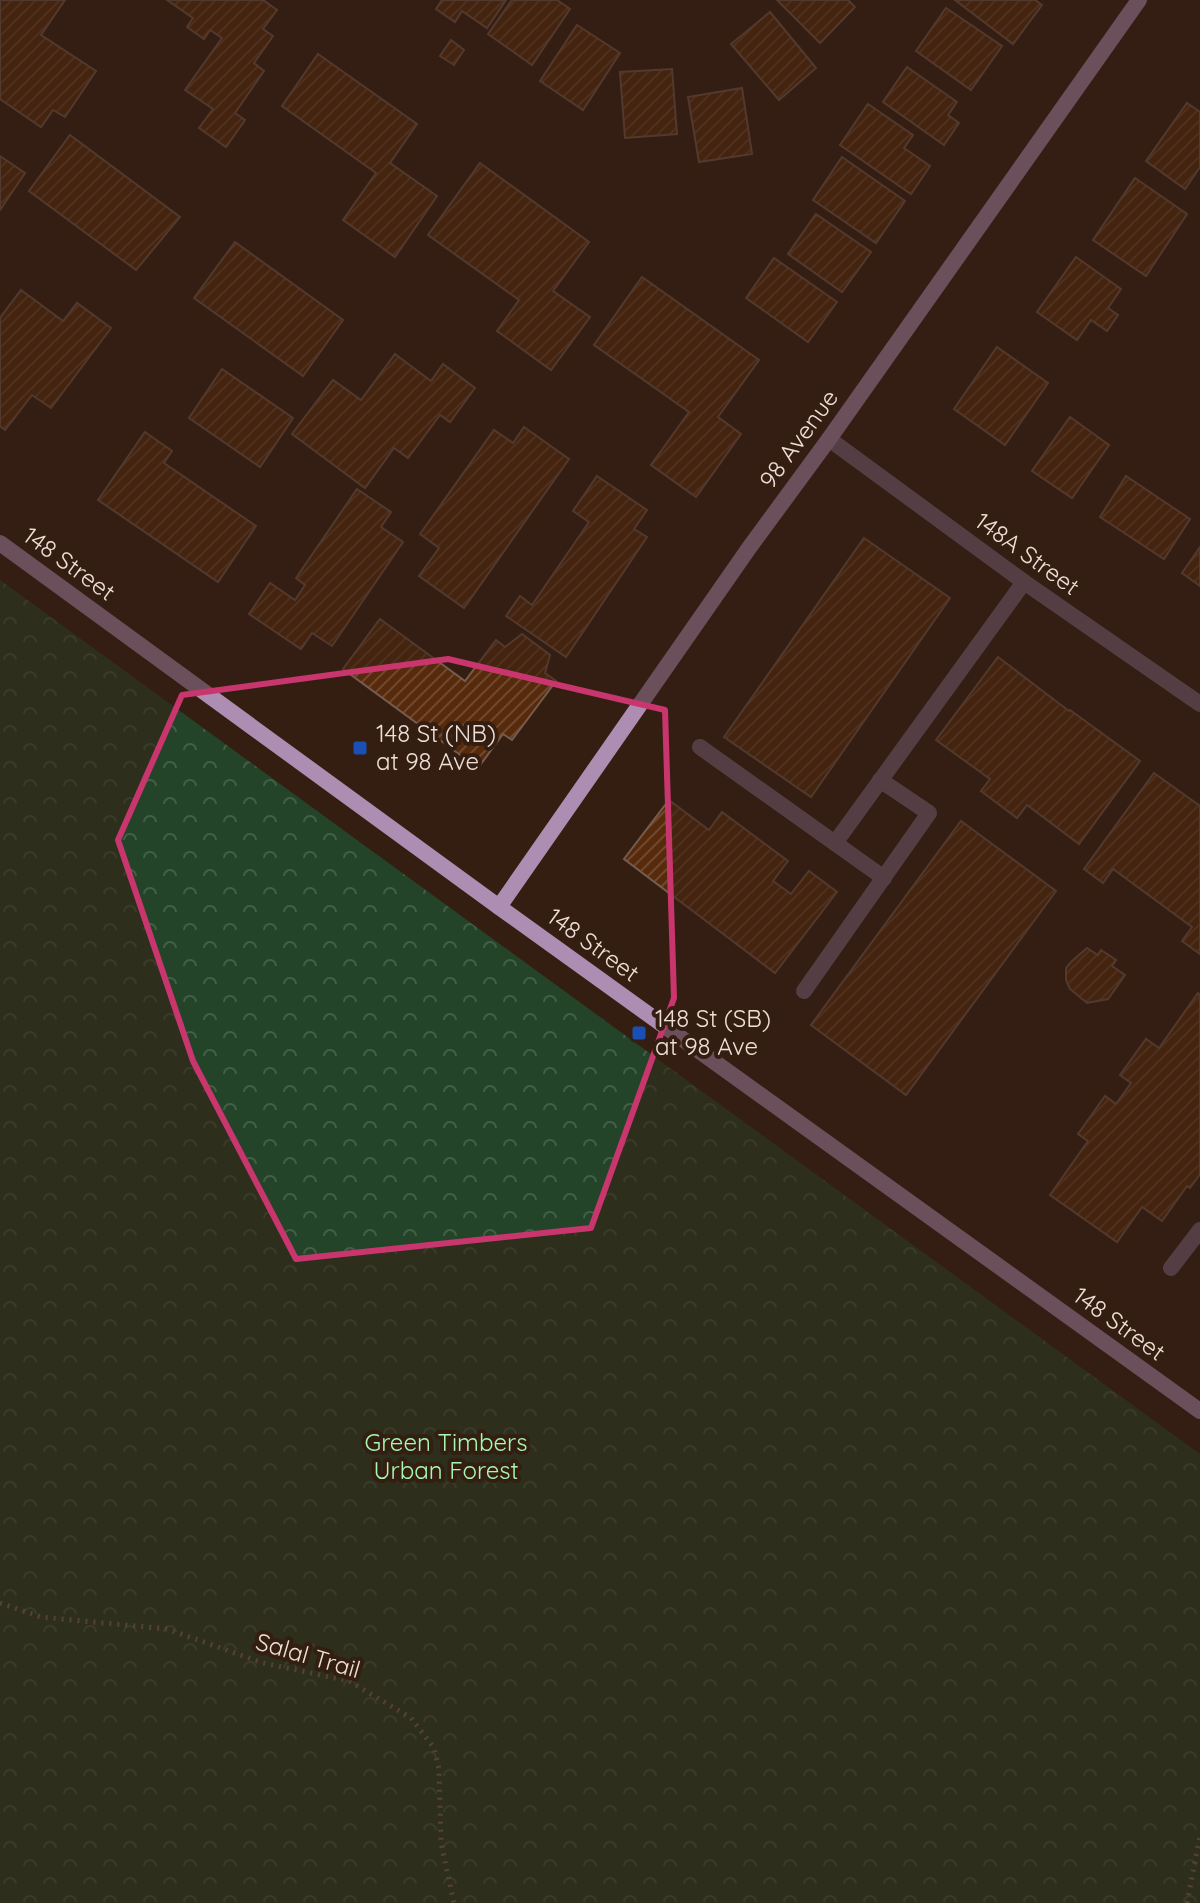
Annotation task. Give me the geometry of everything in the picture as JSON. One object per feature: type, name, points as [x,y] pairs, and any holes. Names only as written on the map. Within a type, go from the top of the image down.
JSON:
[{"type":"main road","name":"98 Avenue","points":[[499,907],[749,548],[1139,0]]},
{"type":"main road","name":"148 Street","points":[[0,543],[499,907],[1200,1411]]},
{"type":"street","name":"148A Street","points":[[829,439],[1024,582],[1200,704]]},
{"type":"street","points":[[835,843],[1024,582]]},
{"type":"street","points":[[700,747],[884,878]]},
{"type":"street","points":[[804,991],[929,813],[880,780]]},
{"type":"street","points":[[1171,1268],[1200,1230]]},
{"type":"path","name":"Salal Trail","points":[[0,1603],[41,1617],[167,1629],[263,1663],[349,1681],[411,1718],[434,1748],[439,1769],[441,1843],[454,1903]]},
{"type":"path","points":[[1187,1903],[1200,1836]]},
{"type":"highlighted area","points":[[448,659],[665,710],[674,998],[591,1228],[296,1259],[193,1061],[118,840],[182,695]]},
{"type":"green space","name":"Green Timbers Urban Forest","points":[[0,580],[1200,1454],[1200,1903],[0,1903]]},
{"type":"building","points":[[0,0],[65,0],[41,35],[96,71],[65,117],[53,110],[41,127],[0,99]]},
{"type":"building","points":[[167,0],[263,0],[277,10],[263,29],[273,36],[254,63],[264,71],[235,113],[245,120],[226,147],[199,128],[213,109],[185,90],[222,38],[210,30],[204,39],[187,27],[193,18]]},
{"type":"building","points":[[442,0],[506,0],[487,28],[462,11],[455,22],[436,9]]},
{"type":"building","points":[[512,0],[557,0],[570,9],[532,65],[488,34]]},
{"type":"building","points":[[777,0],[848,0],[855,7],[820,43]]},
{"type":"building","points":[[955,0],[1035,0],[1042,5],[1013,44]]},
{"type":"building","points":[[946,8],[1002,46],[971,90],[916,51]]},
{"type":"building","points":[[770,12],[816,68],[779,100],[731,44]]},
{"type":"building","points":[[577,25],[620,53],[583,110],[540,81]]},
{"type":"building","points":[[451,40],[464,50],[454,65],[440,56]]},
{"type":"building","points":[[318,54],[417,124],[390,163],[437,196],[395,257],[343,220],[376,173],[282,106]]},
{"type":"building","points":[[907,67],[957,102],[948,115],[959,123],[944,145],[883,102]]},
{"type":"building","points":[[672,69],[677,134],[625,138],[620,72]]},
{"type":"building","points":[[742,88],[752,154],[699,162],[688,97]]},
{"type":"building","points":[[1187,103],[1200,112],[1200,167],[1185,189],[1146,161]]},
{"type":"building","points":[[868,104],[913,135],[904,148],[930,166],[911,194],[840,145]]},
{"type":"building","points":[[70,135],[180,217],[136,270],[29,191]]},
{"type":"building","points":[[0,156],[25,173],[0,210]]},
{"type":"building","points":[[842,157],[905,201],[876,243],[813,200]]},
{"type":"building","points":[[480,163],[589,242],[553,291],[590,317],[551,370],[497,331],[519,300],[428,235]]},
{"type":"building","points":[[1135,178],[1187,214],[1146,276],[1093,240]]},
{"type":"building","points":[[816,214],[871,252],[842,292],[788,254]]},
{"type":"building","points":[[235,242],[343,320],[303,376],[194,298]]},
{"type":"building","points":[[1076,257],[1121,289],[1108,308],[1118,315],[1107,331],[1091,320],[1077,340],[1037,312]]},
{"type":"building","points":[[774,258],[837,302],[808,342],[746,298]]},
{"type":"building","points":[[642,277],[759,360],[718,417],[741,434],[696,497],[651,465],[689,412],[594,345]]},
{"type":"building","points":[[21,290],[63,321],[77,303],[111,328],[51,408],[32,395],[5,430],[0,426],[0,318]]},
{"type":"building","points":[[997,347],[1048,383],[1005,445],[954,409]]},
{"type":"building","points":[[395,354],[431,381],[443,364],[475,388],[450,422],[440,415],[408,458],[394,448],[365,488],[292,434],[333,380],[361,400]]},
{"type":"building","points":[[222,369],[293,418],[260,467],[189,418]]},
{"type":"building","points":[[1070,417],[1109,445],[1072,498],[1032,471]]},
{"type":"building","points":[[524,427],[569,459],[464,608],[419,576],[439,548],[420,534],[494,430],[513,443]]},
{"type":"building","points":[[145,432],[172,451],[164,463],[256,526],[218,582],[98,500]]},
{"type":"building","points":[[597,476],[647,510],[634,529],[647,537],[566,657],[506,616],[520,596],[532,605],[589,522],[573,511]]},
{"type":"building","points":[[1126,476],[1190,519],[1164,559],[1100,517]]},
{"type":"building","points":[[357,489],[391,512],[381,527],[403,542],[332,646],[312,633],[301,649],[249,614],[270,583],[295,600],[305,585],[296,578]]},
{"type":"building","points":[[864,538],[950,598],[811,797],[724,737]]},
{"type":"building","points":[[1200,547],[1200,586],[1182,573]]},
{"type":"building","points":[[380,619],[465,681],[496,640],[505,647],[522,634],[550,655],[545,673],[556,681],[512,740],[503,734],[478,768],[343,669]]},
{"type":"building","points":[[998,657],[1140,761],[1079,844],[1027,805],[1017,818],[981,791],[990,779],[936,740]]},
{"type":"building","points":[[1154,773],[1200,806],[1200,954],[1182,941],[1192,927],[1113,869],[1103,883],[1084,869]]},
{"type":"building","points":[[669,800],[709,830],[722,812],[788,861],[773,881],[791,894],[809,871],[837,892],[775,973],[624,859]]},
{"type":"building","points":[[961,821],[1056,891],[906,1095],[811,1025]]},
{"type":"building","points":[[1087,948],[1098,955],[1101,950],[1116,960],[1112,966],[1125,975],[1108,999],[1087,1003],[1070,989],[1066,980],[1066,968]]},
{"type":"building","points":[[1198,993],[1200,1174],[1190,1188],[1187,1186],[1162,1221],[1142,1207],[1117,1242],[1050,1195],[1088,1141],[1078,1134],[1105,1096],[1116,1104],[1131,1083],[1120,1075],[1146,1039],[1159,1048]]},
{"type":"place","name":"148 St (NB) at 98 Ave","points":[[360,748]]},
{"type":"place","name":"148 St (SB) at 98 Ave","points":[[639,1033]]}]
